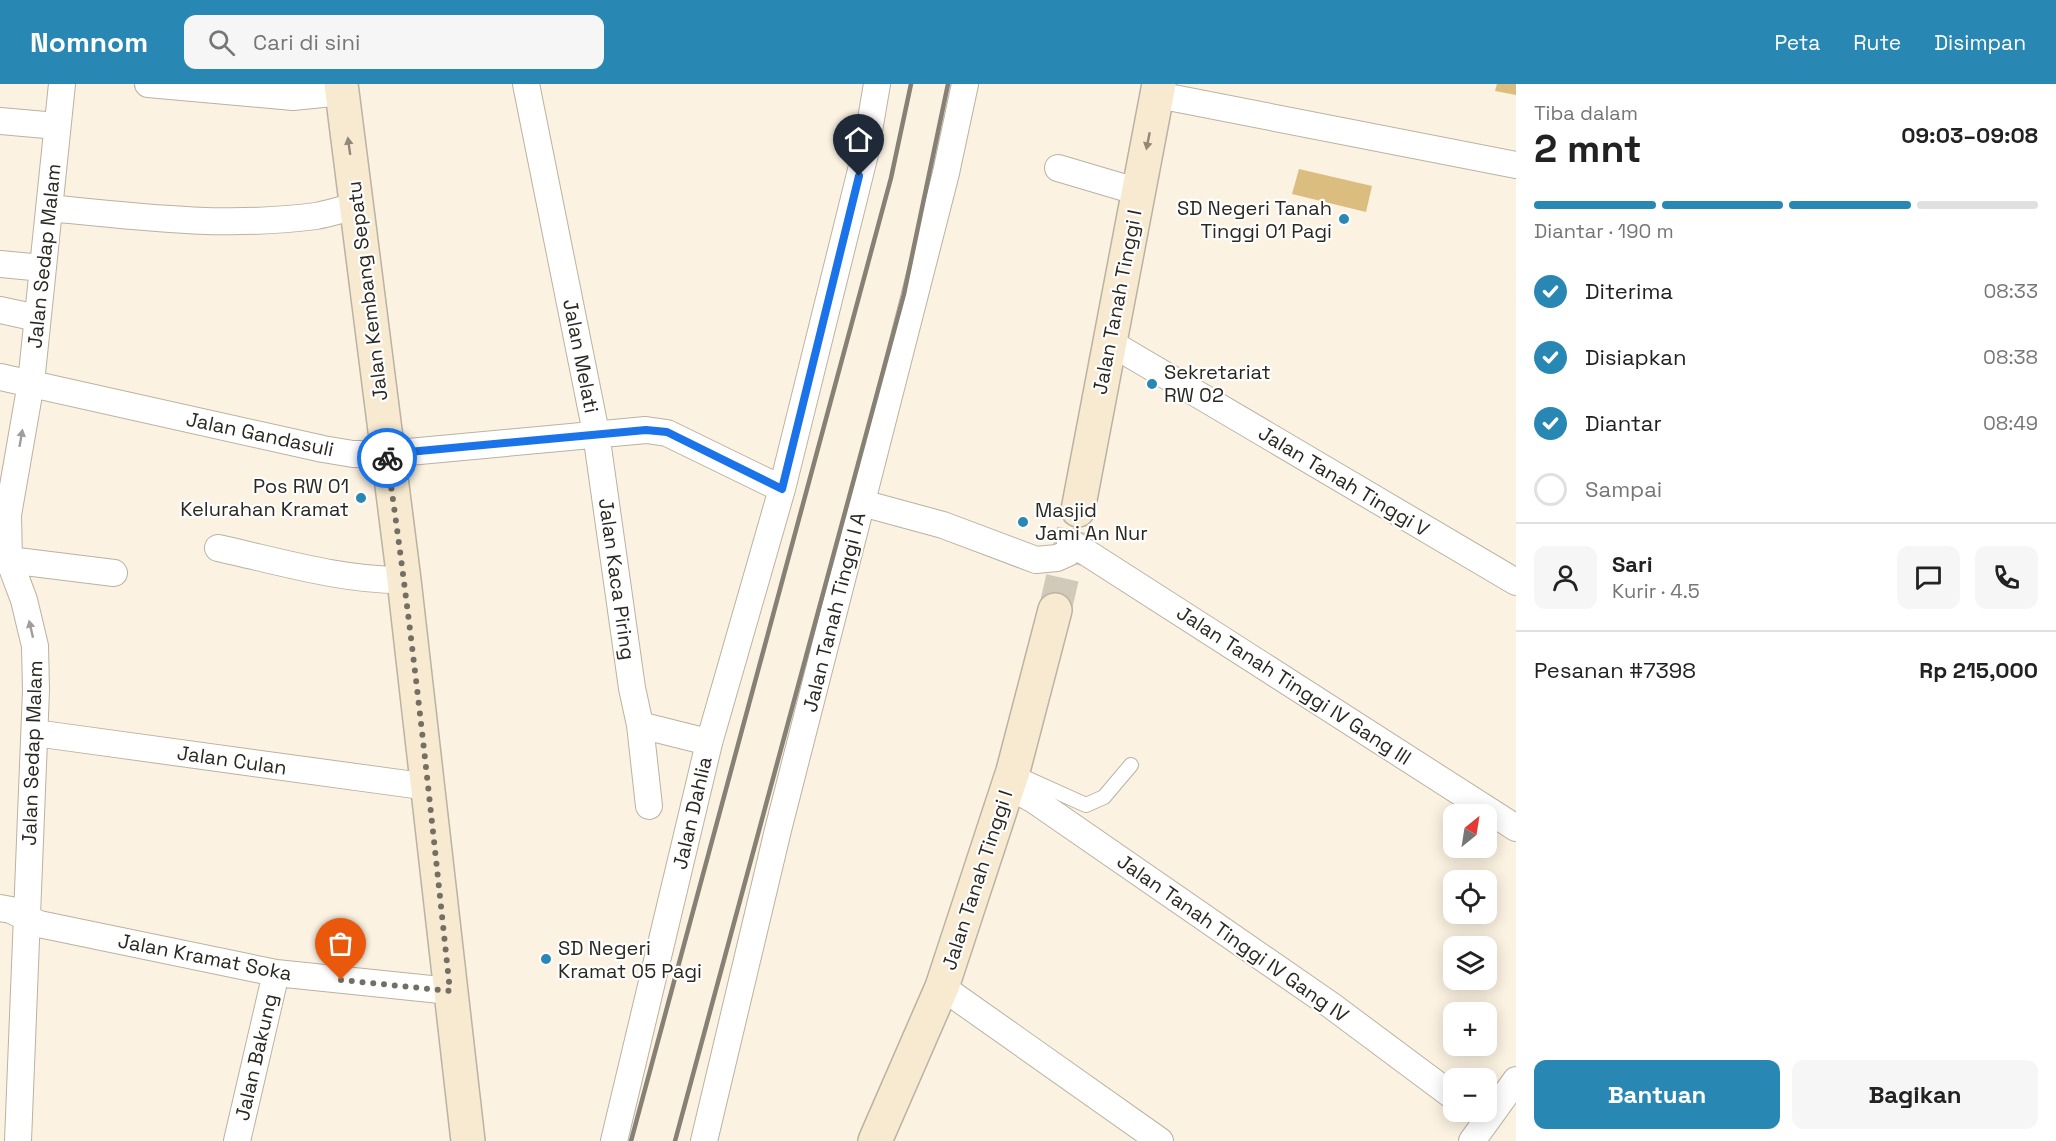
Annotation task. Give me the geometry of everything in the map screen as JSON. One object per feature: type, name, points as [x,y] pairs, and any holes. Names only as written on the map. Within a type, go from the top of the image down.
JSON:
[{"type":"street","name":"Jalan Sedap Malam","points":[[18,1141],[36,690],[35,646],[24,600],[9,560],[8,515],[31,383],[62,84]]},
{"type":"street","points":[[148,84],[293,97],[342,88]]},
{"type":"street","name":"Jalan Melati","points":[[526,84],[596,433],[646,430],[667,432],[782,489]]},
{"type":"street","name":"Jalan Dahlia","points":[[615,1141],[709,743],[782,489],[865,154],[877,84]]},
{"type":"street","name":"Jalan Tanah Tinggi I A","points":[[704,1141],[778,830],[946,172],[965,84]]},
{"type":"street","name":"Jalan Kembang Sepatu","points":[[342,88],[429,787],[468,1141]]},
{"type":"street","name":"Jalan Tanah Tinggi I","points":[[1078,510],[1158,89],[1516,165]]},
{"type":"street","points":[[0,121],[57,126]]},
{"type":"street","points":[[1058,168],[1139,192]]},
{"type":"street","points":[[50,208],[156,218],[246,221],[317,215],[356,206]]},
{"type":"street","points":[[0,264],[43,268]]},
{"type":"street","points":[[0,310],[37,318]]},
{"type":"street","name":"Jalan Tanah Tinggi V","points":[[1109,342],[1516,582]]},
{"type":"street","name":"Jalan Gandasuli","points":[[0,377],[353,454],[387,454],[596,433]]},
{"type":"street","name":"Jalan Kaca Piring","points":[[596,433],[632,688],[640,725],[649,806]]},
{"type":"street","name":"Jalan Tanah Tinggi IV Gang III","points":[[862,503],[943,525],[1036,560],[1057,558],[1069,548],[1516,828]]},
{"type":"street","points":[[218,548],[352,577],[379,581],[404,580]]},
{"type":"street","points":[[9,560],[114,573]]},
{"type":"street","name":"Jalan Tanah Tinggi I","points":[[875,1141],[942,987],[1010,778],[1055,610]]},
{"type":"street","points":[[640,725],[700,740]]},
{"type":"street","name":"Jalan Culan","points":[[35,733],[429,787]]},
{"type":"street","name":"Jalan Tanah Tinggi IV Gang IV","points":[[1010,778],[1034,800],[1332,1006],[1443,1088]]},
{"type":"street","name":"Jalan Kramat Soka","points":[[0,908],[11,910],[39,924],[276,973],[450,991]]},
{"type":"street","name":"Jalan Bakung","points":[[237,1141],[276,973]]},
{"type":"street","points":[[942,987],[1160,1141]]},
{"type":"street","points":[[1497,1100],[1516,1080]]},
{"type":"street","points":[[1472,1141],[1479,1122]]},
{"type":"lane","points":[[1010,778],[1086,805],[1104,797],[1131,765]]},
{"type":"shaded area","points":[[1497,84],[1516,84],[1516,95],[1495,91]]},
{"type":"shaded area","points":[[1299,169],[1372,186],[1366,212],[1292,194]]},
{"type":"tunnel","points":[[1055,610],[1078,510]]},
{"type":"railway","points":[[631,1141],[891,178],[911,84]]},
{"type":"railway","points":[[675,1141],[904,294],[948,84]]},
{"type":"way so far","points":[[341,980],[450,991],[429,787],[387,458]]},
{"type":"place","name":"SD Negeri Tanah Tinggi 01 Pagi","points":[[1344,219]]},
{"type":"place","name":"Sekretariat RW 02","points":[[1152,384]]},
{"type":"place","name":"Pos RW 01 Kelurahan Kramat","points":[[361,498]]},
{"type":"place","name":"Masjid Jami An Nur","points":[[1023,522]]},
{"type":"place","name":"SD Negeri Kramat 05 Pagi","points":[[546,959]]},
{"type":"route","points":[[387,458],[387,454],[646,430],[667,432],[782,489],[859,176]]}]
